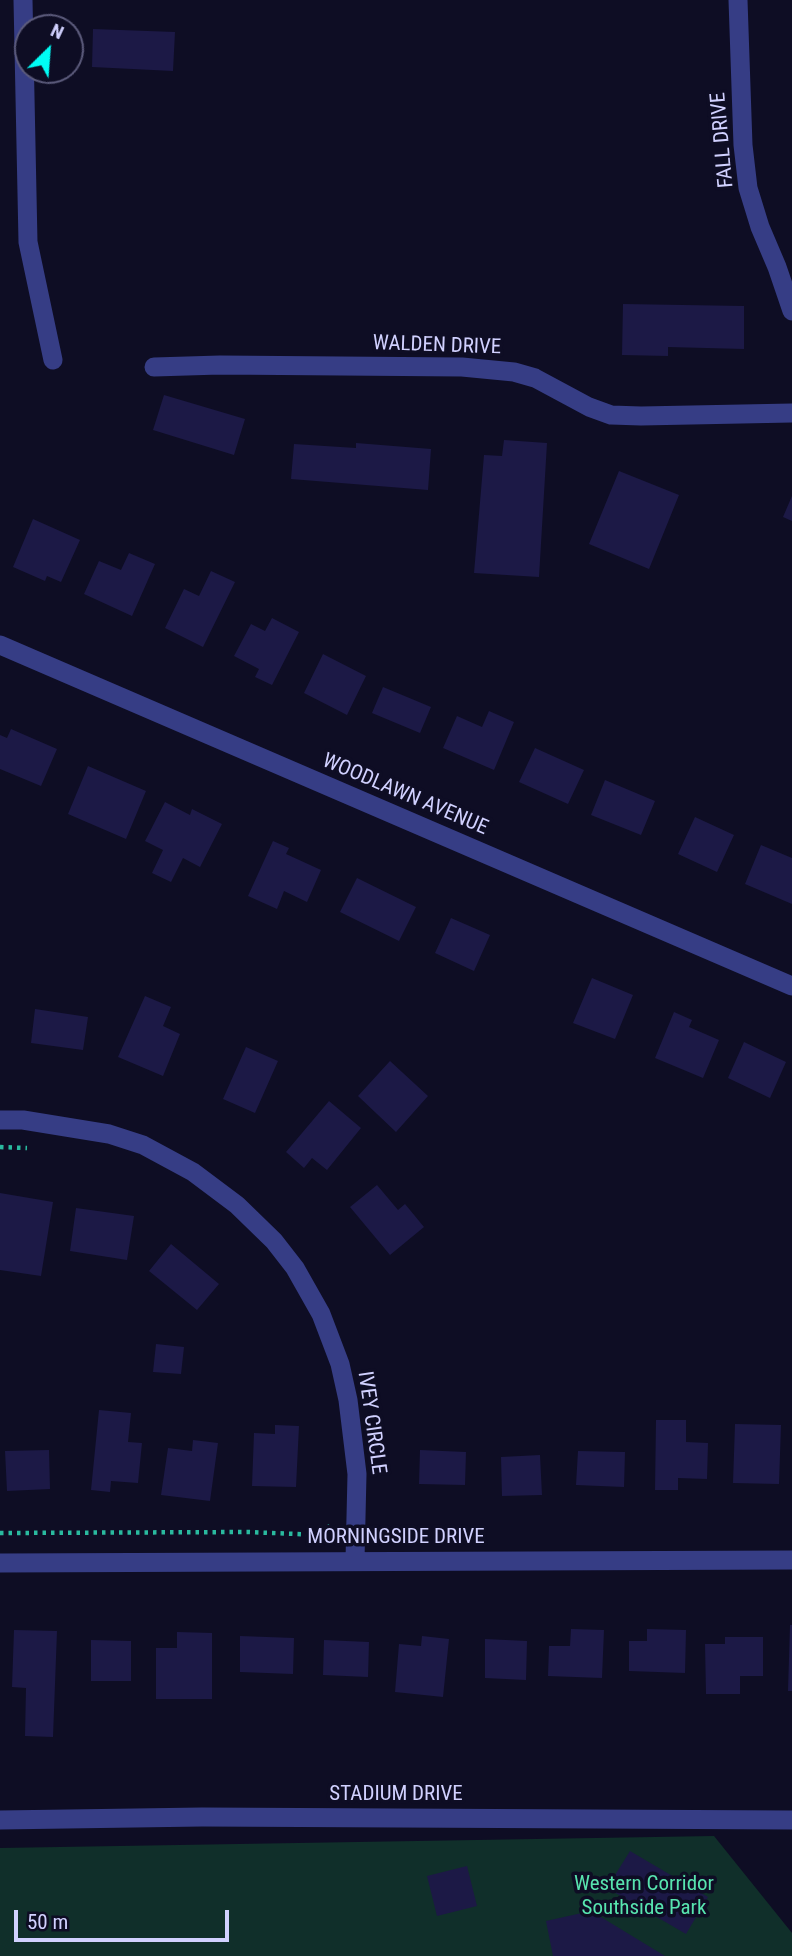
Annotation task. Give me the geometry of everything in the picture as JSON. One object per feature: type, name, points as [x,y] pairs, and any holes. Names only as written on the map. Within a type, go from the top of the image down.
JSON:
[{"type":"street","points":[[23,0],[28,242],[52,360]]},
{"type":"street","name":"FALL DRIVE","points":[[738,0],[743,145],[748,188],[792,311]]},
{"type":"street","name":"WALDEN DRIVE","points":[[154,368],[220,365],[462,367],[514,372],[535,378],[589,407],[611,415],[792,413]]},
{"type":"street","name":"WOODLAWN AVENUE","points":[[0,645],[792,986]]},
{"type":"street","name":"IVEY CIRCLE","points":[[0,1120],[23,1120],[109,1134],[142,1145],[193,1172],[237,1205],[274,1241],[295,1268],[321,1314],[340,1364],[348,1400],[357,1474],[355,1560]]},
{"type":"street","name":"MORNINGSIDE DRIVE","points":[[0,1563],[792,1560]]},
{"type":"street","name":"STADIUM DRIVE","points":[[0,1820],[202,1817],[792,1820]]},
{"type":"path","points":[[0,1147],[40,1148]]},
{"type":"path","points":[[0,1533],[247,1531],[323,1535],[333,1522]]},
{"type":"green space","name":"Western Corridor Southside Park","points":[[714,1836],[792,1933],[792,1956],[0,1956],[0,1848]]},
{"type":"building","points":[[93,29],[175,32],[173,71],[92,67]]},
{"type":"building","points":[[623,304],[744,306],[744,349],[668,347],[668,356],[622,355]]},
{"type":"building","points":[[164,395],[245,419],[234,455],[153,430]]},
{"type":"building","points":[[504,440],[547,443],[539,577],[474,573],[484,455],[502,456]]},
{"type":"building","points":[[356,443],[431,449],[428,490],[291,479],[294,444],[356,448]]},
{"type":"building","points":[[619,471],[679,495],[649,569],[589,544]]},
{"type":"building","points":[[792,496],[792,521],[783,517]]},
{"type":"building","points":[[33,519],[80,540],[61,582],[47,576],[45,581],[13,567]]},
{"type":"building","points":[[129,553],[155,564],[132,616],[84,594],[99,561],[121,570]]},
{"type":"building","points":[[211,571],[235,582],[203,647],[165,628],[184,589],[199,596]]},
{"type":"building","points":[[272,618],[299,632],[272,685],[255,677],[259,669],[234,656],[251,624],[265,631]]},
{"type":"building","points":[[323,654],[366,676],[347,715],[304,693]]},
{"type":"building","points":[[383,687],[431,707],[420,733],[372,713]]},
{"type":"building","points":[[489,711],[514,722],[494,770],[443,748],[457,716],[482,727]]},
{"type":"building","points":[[11,729],[57,749],[41,786],[0,769],[0,735],[7,738]]},
{"type":"building","points":[[535,748],[584,770],[568,804],[519,782]]},
{"type":"building","points":[[88,766],[146,791],[126,839],[68,814]]},
{"type":"building","points":[[605,780],[655,801],[641,835],[591,815]]},
{"type":"building","points":[[165,802],[190,815],[192,809],[222,824],[200,867],[183,858],[171,882],[152,873],[163,850],[145,841]]},
{"type":"building","points":[[695,817],[734,835],[717,872],[678,854]]},
{"type":"building","points":[[273,841],[289,848],[286,854],[321,870],[307,902],[284,891],[277,909],[248,896]]},
{"type":"building","points":[[761,845],[792,858],[792,904],[745,884]]},
{"type":"building","points":[[357,878],[416,907],[399,941],[340,912]]},
{"type":"building","points":[[451,918],[490,935],[474,971],[435,953]]},
{"type":"building","points":[[592,978],[633,995],[615,1039],[573,1023]]},
{"type":"building","points":[[145,996],[171,1007],[163,1026],[180,1034],[163,1076],[118,1057]]},
{"type":"building","points":[[35,1009],[88,1017],[83,1050],[31,1043]]},
{"type":"building","points":[[674,1012],[692,1020],[689,1027],[719,1040],[703,1078],[655,1058]]},
{"type":"building","points":[[744,1042],[786,1062],[770,1098],[728,1078]]},
{"type":"building","points":[[246,1047],[278,1061],[255,1113],[223,1099]]},
{"type":"building","points":[[390,1061],[428,1096],[396,1132],[358,1096]]},
{"type":"building","points":[[329,1101],[361,1128],[327,1170],[312,1158],[304,1168],[286,1152]]},
{"type":"building","points":[[377,1185],[398,1210],[405,1204],[424,1227],[390,1255],[350,1207]]},
{"type":"building","points":[[0,1193],[53,1202],[41,1276],[0,1270]]},
{"type":"building","points":[[76,1208],[134,1216],[127,1260],[70,1251]]},
{"type":"building","points":[[171,1244],[219,1284],[197,1310],[149,1271]]},
{"type":"building","points":[[156,1344],[184,1347],[181,1374],[153,1372]]},
{"type":"building","points":[[99,1410],[131,1413],[128,1442],[142,1443],[138,1483],[111,1481],[110,1492],[91,1490]]},
{"type":"building","points":[[656,1420],[686,1420],[686,1442],[708,1443],[707,1479],[678,1478],[678,1490],[655,1490]]},
{"type":"building","points":[[735,1424],[781,1425],[779,1484],[733,1483]]},
{"type":"building","points":[[275,1425],[299,1426],[296,1487],[252,1486],[254,1433],[275,1434]]},
{"type":"building","points":[[193,1440],[218,1443],[210,1501],[161,1495],[168,1448],[192,1451]]},
{"type":"building","points":[[49,1450],[50,1489],[7,1491],[5,1451]]},
{"type":"building","points":[[420,1450],[466,1452],[465,1485],[419,1484]]},
{"type":"building","points":[[578,1451],[625,1452],[624,1487],[576,1485]]},
{"type":"building","points":[[540,1455],[542,1495],[502,1496],[501,1457]]},
{"type":"building","points":[[790,1625],[792,1691],[788,1691]]},
{"type":"building","points":[[571,1629],[604,1630],[602,1678],[548,1676],[549,1646],[570,1646]]},
{"type":"building","points":[[647,1629],[686,1630],[685,1673],[629,1671],[629,1641],[647,1641]]},
{"type":"building","points":[[14,1630],[57,1631],[53,1737],[25,1736],[26,1688],[12,1687]]},
{"type":"building","points":[[177,1632],[212,1633],[212,1699],[156,1699],[156,1648],[177,1648]]},
{"type":"building","points":[[240,1636],[294,1638],[293,1674],[240,1672]]},
{"type":"building","points":[[422,1636],[449,1639],[443,1697],[395,1692],[399,1644],[421,1646]]},
{"type":"building","points":[[725,1637],[763,1637],[763,1676],[740,1676],[740,1694],[706,1694],[705,1644],[725,1644]]},
{"type":"building","points":[[485,1639],[527,1641],[526,1680],[485,1678]]},
{"type":"building","points":[[91,1640],[131,1641],[131,1681],[91,1681]]},
{"type":"building","points":[[324,1640],[369,1642],[368,1677],[323,1675]]},
{"type":"building","points":[[630,1851],[708,1897],[686,1934],[607,1888]]},
{"type":"building","points":[[467,1866],[477,1906],[437,1916],[427,1876]]},
{"type":"building","points":[[591,1911],[665,1956],[553,1956],[546,1921]]}]
